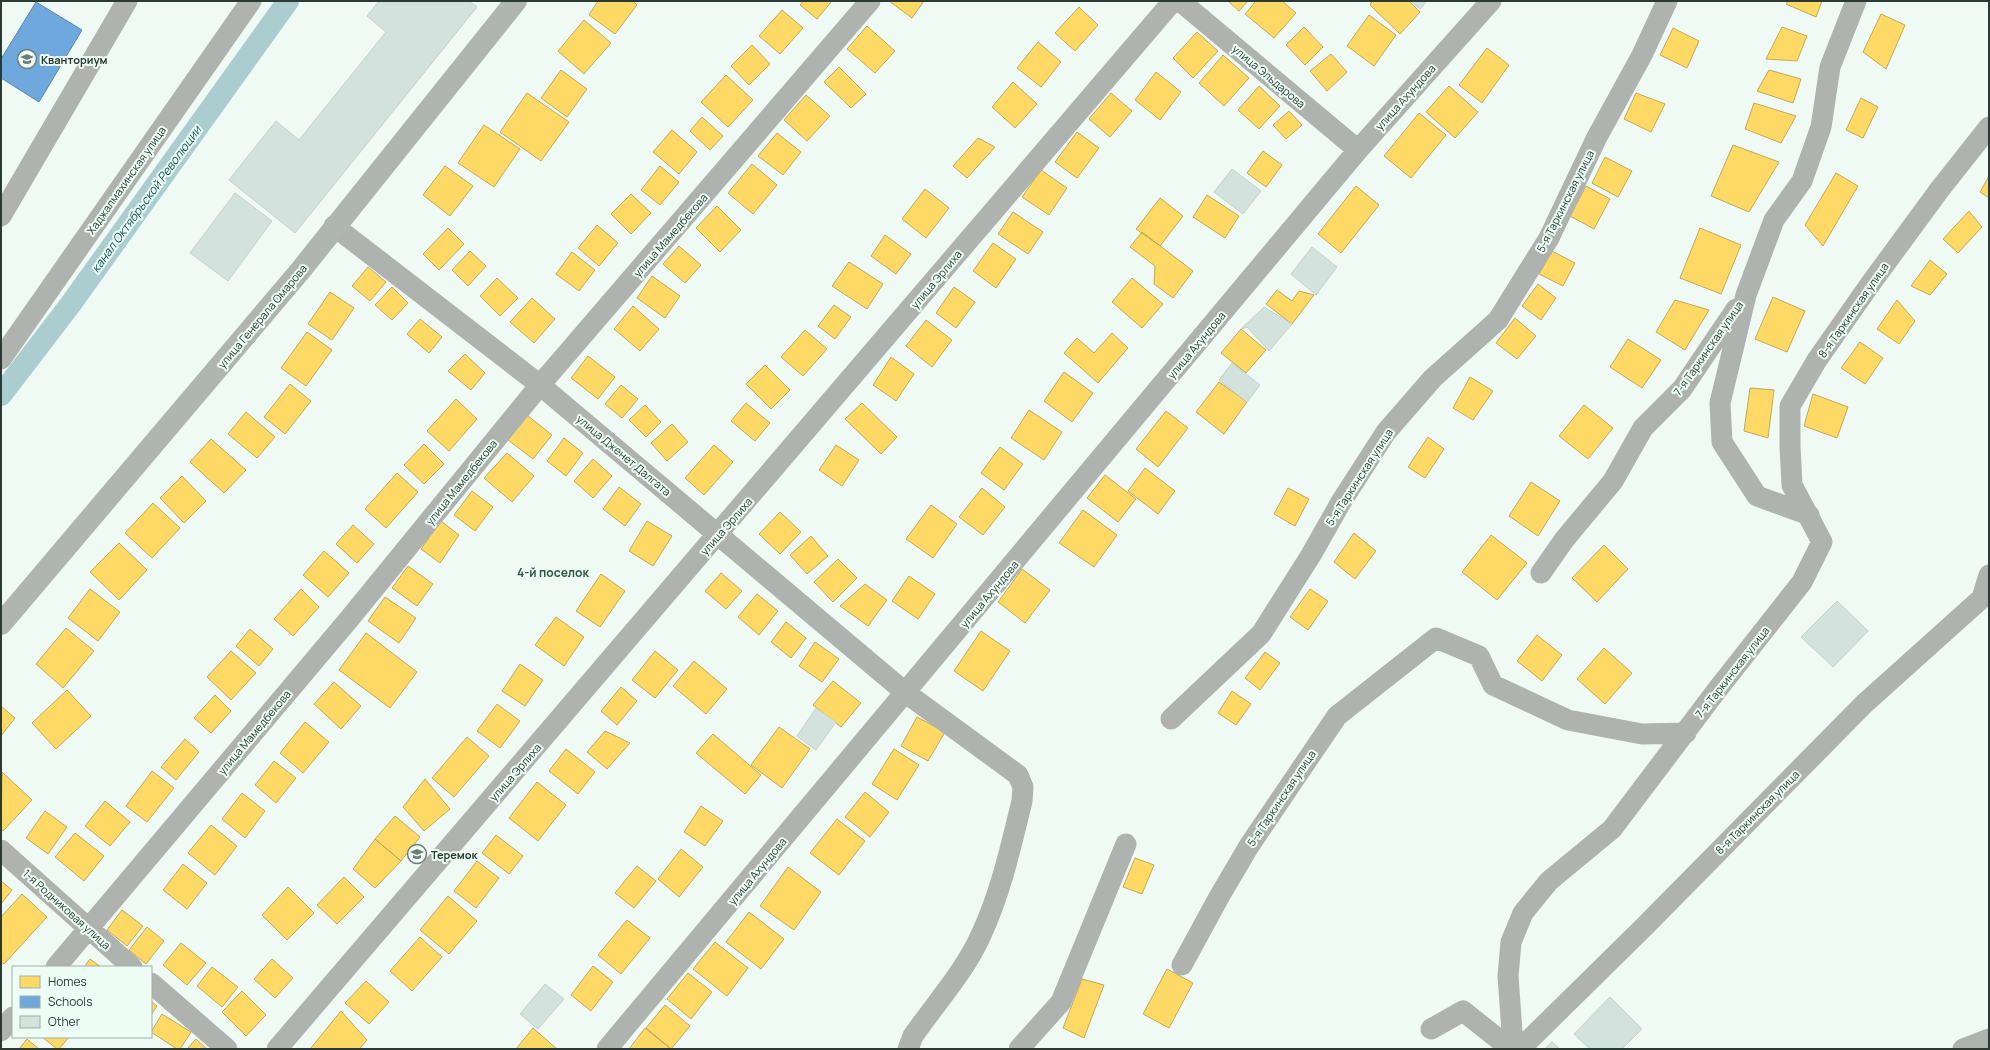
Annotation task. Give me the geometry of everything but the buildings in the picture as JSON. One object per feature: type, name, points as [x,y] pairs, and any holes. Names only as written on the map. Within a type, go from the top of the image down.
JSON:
[{"type":"main road","name":"улица Генерала Омарова","points":[[1,619],[335,226],[512,1]]},
{"type":"main road","name":"улица Генерала Омарова","points":[[1,624],[335,226],[516,1]]},
{"type":"street","points":[[1,216],[127,1]]},
{"type":"street","name":"Хаджалмахинская улица","points":[[1,359],[251,1]]},
{"type":"street","name":"улица Мамедбекова","points":[[57,966],[350,618],[540,385],[870,1]]},
{"type":"street","name":"улица Эрлиха","points":[[277,1049],[719,534],[1173,1]]},
{"type":"street","name":"улица Эльдарова","points":[[1180,1],[1358,150]]},
{"type":"street","name":"улица Ахундова","points":[[607,1049],[906,693],[1358,150],[1491,1]]},
{"type":"street","name":"5-я Таркинская улица","points":[[1171,719],[1261,634],[1311,555],[1341,502],[1386,432],[1433,378],[1498,320],[1549,238],[1597,137],[1642,55],[1667,1]]},
{"type":"street","name":"7-я Таркинская улица","points":[[1515,1049],[1512,1032],[1508,976],[1511,942],[1523,913],[1549,881],[1612,829],[1717,690],[1802,582],[1822,542],[1809,515],[1757,496],[1722,442],[1720,403],[1746,295],[1774,220],[1802,181],[1821,127],[1830,67],[1856,1]]},
{"type":"street","name":"8-я Таркинская улица","points":[[1809,515],[1792,485],[1790,406],[1817,360],[1871,283],[1940,189],[1989,127]]},
{"type":"street","name":"улица Дженет Далгата","points":[[335,226],[540,385],[719,534],[906,693]]},
{"type":"street","name":"7-я Таркинская улица","points":[[1541,573],[1564,540],[1613,481],[1643,428],[1682,389],[1746,295]]},
{"type":"street","name":"8-я Таркинская улица","points":[[1520,1049],[1644,927],[1864,704],[1982,598],[1989,575]]},
{"type":"street","name":"5-я Таркинская улица","points":[[1182,965],[1249,846],[1337,716],[1436,638],[1479,656],[1493,685],[1568,720],[1642,734],[1686,732]]},
{"type":"street","points":[[906,693],[1018,775],[1023,787],[1022,801],[1001,883],[981,935],[969,957],[913,1036],[908,1049]]},
{"type":"street","points":[[1019,1049],[1061,1002],[1126,844]]},
{"type":"street","name":"1-я Родниковая улица","points":[[1,850],[131,966]]},
{"type":"street","points":[[152,984],[227,1049]]},
{"type":"street","points":[[1431,1028],[1463,1011],[1511,1049]]},
{"type":"street","points":[[1,1031],[12,1018]]},
{"type":"street","points":[[1963,1049],[1989,1038]]},
{"type":"waterway","name":"канал Октябрьской Революции","points":[[1,395],[70,305],[288,1]]},
{"type":"place","name":"Кванториум","points":[[27,59]]},
{"type":"place","name":"Теремок","points":[[417,854]]},
{"type":"district","name":"4-й поселок","points":[[553,572]]}]
